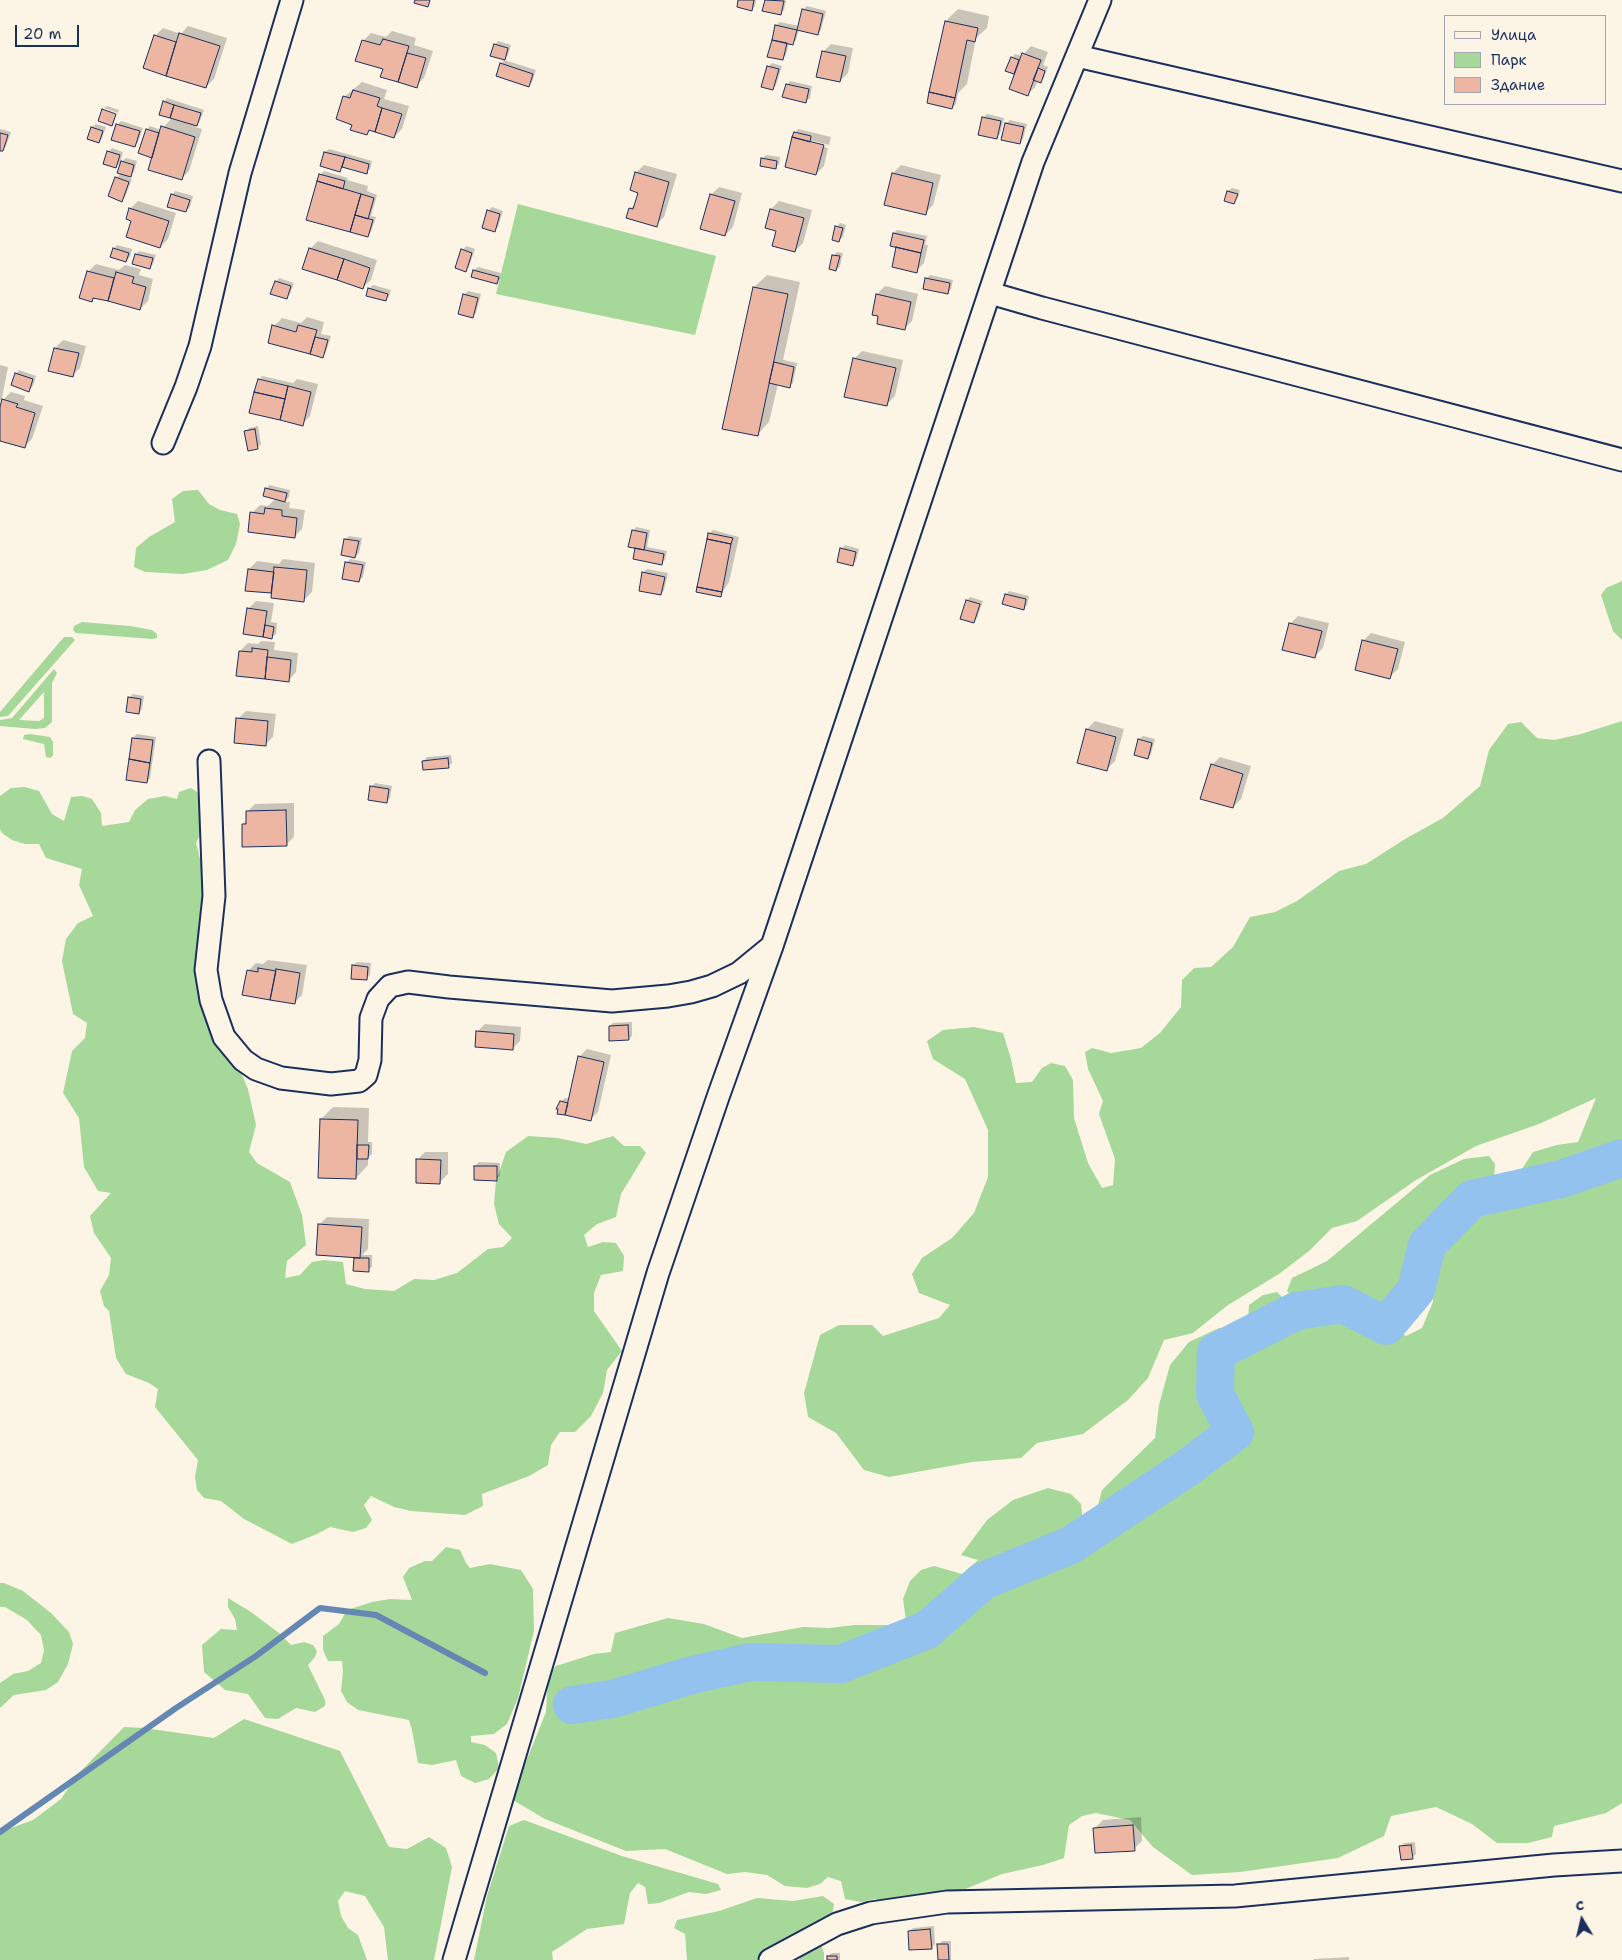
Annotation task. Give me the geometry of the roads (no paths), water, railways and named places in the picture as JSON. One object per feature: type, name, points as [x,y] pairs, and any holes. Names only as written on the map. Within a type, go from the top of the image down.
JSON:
[{"type":"street","points":[[163,443],[186,387],[200,346],[240,173],[292,0]]},
{"type":"street","points":[[454,1960],[658,1273],[772,946],[1033,162],[1100,0]]},
{"type":"street","points":[[1077,56],[1622,181]]},
{"type":"street","points":[[990,293],[1051,311],[1622,460]]},
{"type":"street","points":[[209,761],[214,896],[206,970],[211,1000],[224,1037],[242,1060],[256,1069],[281,1078],[331,1084],[359,1081],[366,1075],[370,1060],[371,1018],[378,999],[390,986],[408,982],[612,1001],[668,996],[712,986],[739,973],[772,946]]},
{"type":"street","points":[[770,1960],[837,1924],[870,1913],[947,1902],[1235,1896],[1545,1866],[1622,1861]]},
{"type":"waterway","points":[[572,1705],[613,1699],[688,1676],[750,1662],[841,1664],[927,1630],[983,1581],[1071,1545],[1187,1468],[1235,1432],[1215,1394],[1216,1352],[1296,1311],[1343,1304],[1386,1326],[1416,1290],[1427,1245],[1472,1199],[1561,1179],[1622,1158]]},
{"type":"waterway","points":[[0,1832],[176,1708],[256,1656],[320,1608],[376,1615],[485,1673]]}]
